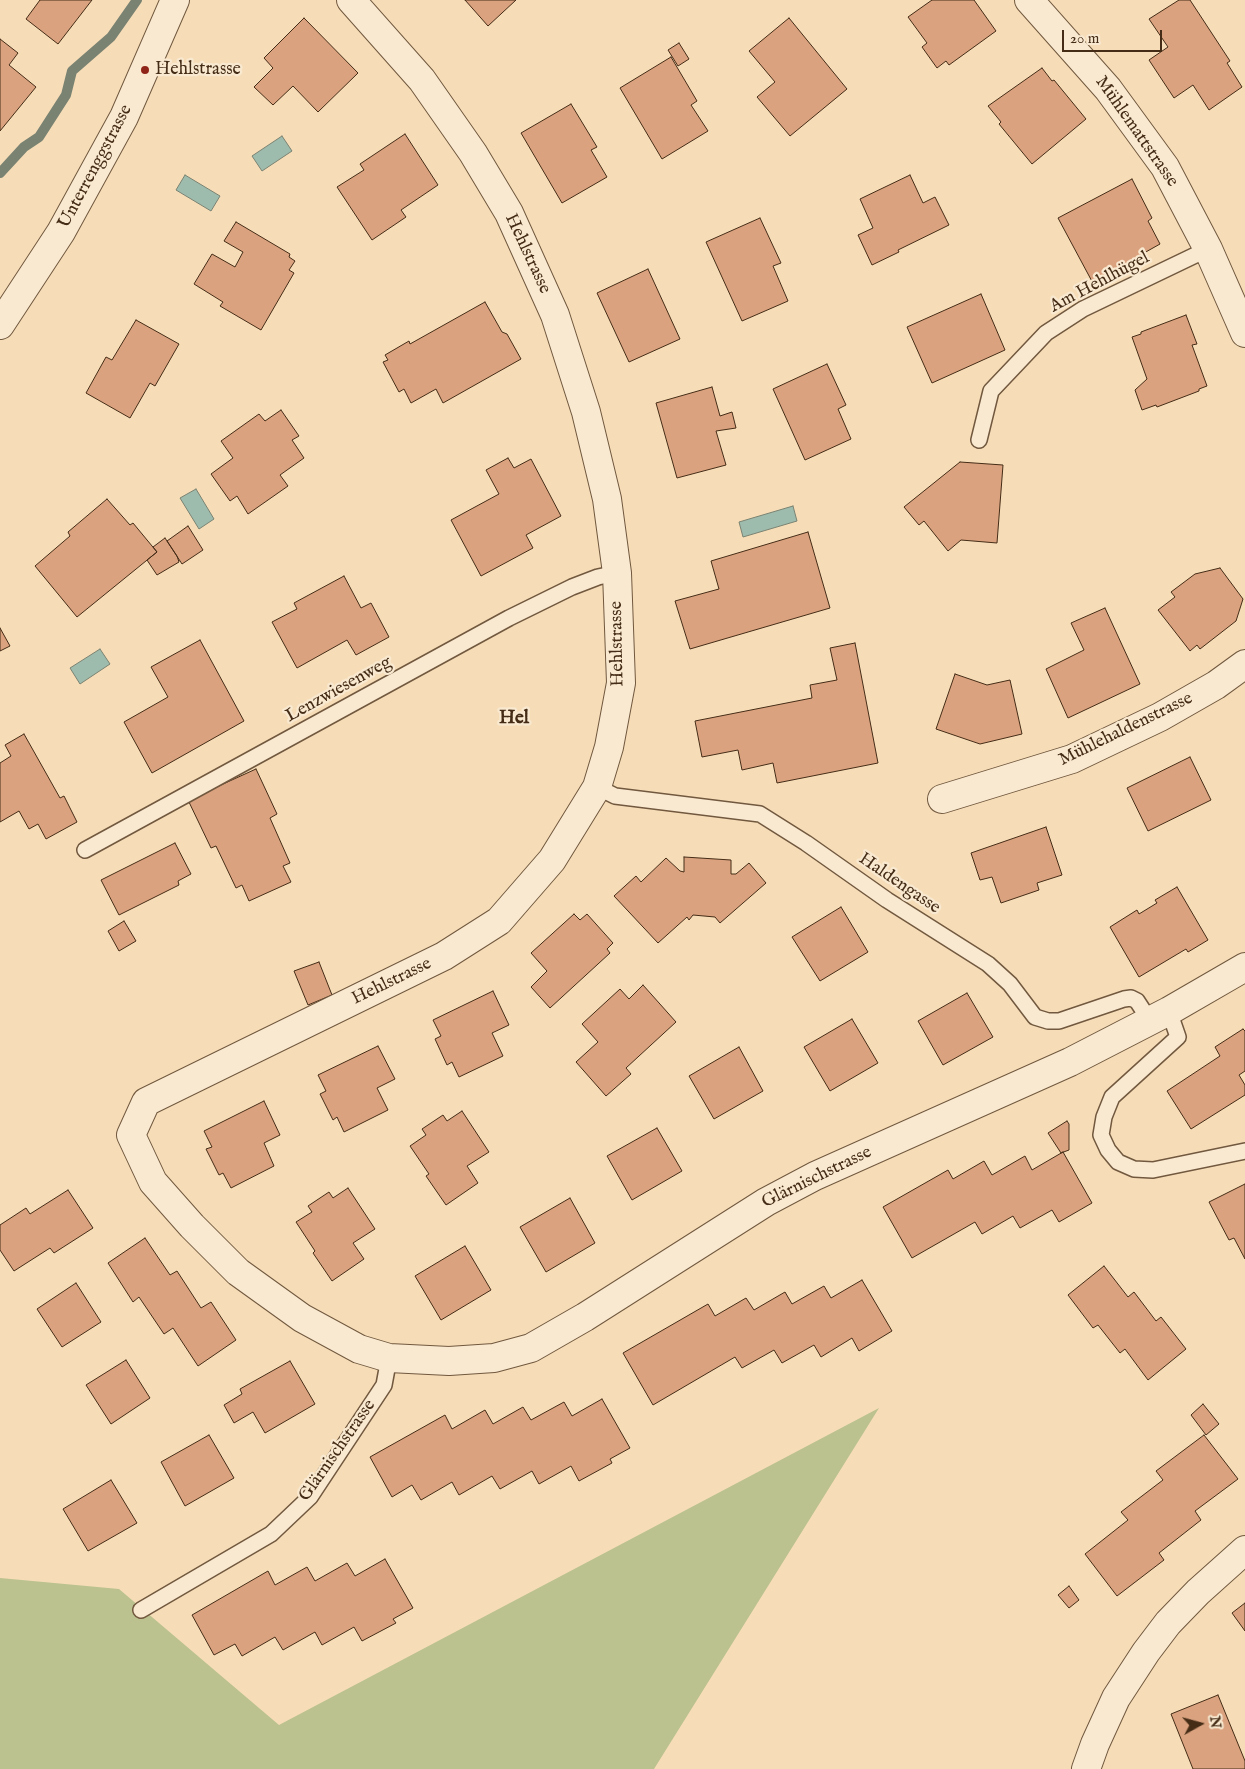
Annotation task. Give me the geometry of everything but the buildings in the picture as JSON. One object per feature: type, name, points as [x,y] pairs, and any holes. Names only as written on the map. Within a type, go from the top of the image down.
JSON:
[{"type":"street","name":"Unterrenggstrasse","points":[[0,326],[61,232],[124,117],[175,0]]},
{"type":"street","name":"Hehlstrasse","points":[[131,1135],[146,1102],[444,956],[499,921],[552,860],[597,787],[609,747],[621,683],[617,573],[607,499],[586,412],[555,315],[509,214],[473,153],[422,80],[352,0]]},
{"type":"street","name":"Mühlemattstrasse","points":[[1030,0],[1108,89],[1165,168],[1208,249],[1245,333]]},
{"type":"street","name":"Mühlehaldenstrasse","points":[[942,799],[1072,759],[1160,717],[1216,685],[1245,664]]},
{"type":"street","name":"Glärnischstrasse","points":[[131,1135],[154,1182],[192,1226],[238,1272],[306,1320],[359,1348],[389,1358],[449,1361],[494,1358],[531,1348],[585,1317],[766,1202],[815,1176],[1070,1062],[1159,1016],[1245,967]]},
{"type":"street","points":[[1086,1769],[1116,1698],[1146,1652],[1168,1623],[1192,1598],[1245,1550]]},
{"type":"lane","name":"Am Hehlhügel","points":[[978,440],[991,391],[1046,333],[1084,309],[1208,249]]},
{"type":"lane","name":"Lenzwiesenweg","points":[[85,850],[509,618],[572,587],[598,577],[617,573]]},
{"type":"lane","name":"Haldengasse","points":[[597,787],[615,796],[760,814],[806,842],[887,900],[988,964],[1010,984],[1035,1017],[1048,1022],[1059,1021],[1131,998],[1137,1001],[1159,1016],[1178,1037],[1112,1097],[1104,1117],[1101,1135],[1108,1150],[1118,1162],[1134,1169],[1154,1170],[1245,1151]]},
{"type":"lane","name":"Glärnischstrasse","points":[[141,1610],[271,1534],[310,1497],[384,1385],[389,1358]]},
{"type":"green space","points":[[879,1408],[654,1769],[0,1769],[0,1578],[119,1589],[279,1725]]},
{"type":"shaded area","points":[[282,136],[292,151],[262,171],[252,156]]},
{"type":"shaded area","points":[[185,175],[220,196],[211,211],[176,190]]},
{"type":"shaded area","points":[[196,489],[214,519],[199,529],[180,498]]},
{"type":"shaded area","points":[[793,506],[797,521],[743,537],[739,522]]},
{"type":"shaded area","points":[[100,649],[110,664],[80,684],[70,668]]},
{"type":"waterway","points":[[0,173],[24,147],[39,137],[66,95],[72,71],[111,37],[137,0]]},
{"type":"place","name":"Hehlstrasse","points":[[145,70]]},
{"type":"district","name":"Hel","points":[[514,719]]}]
